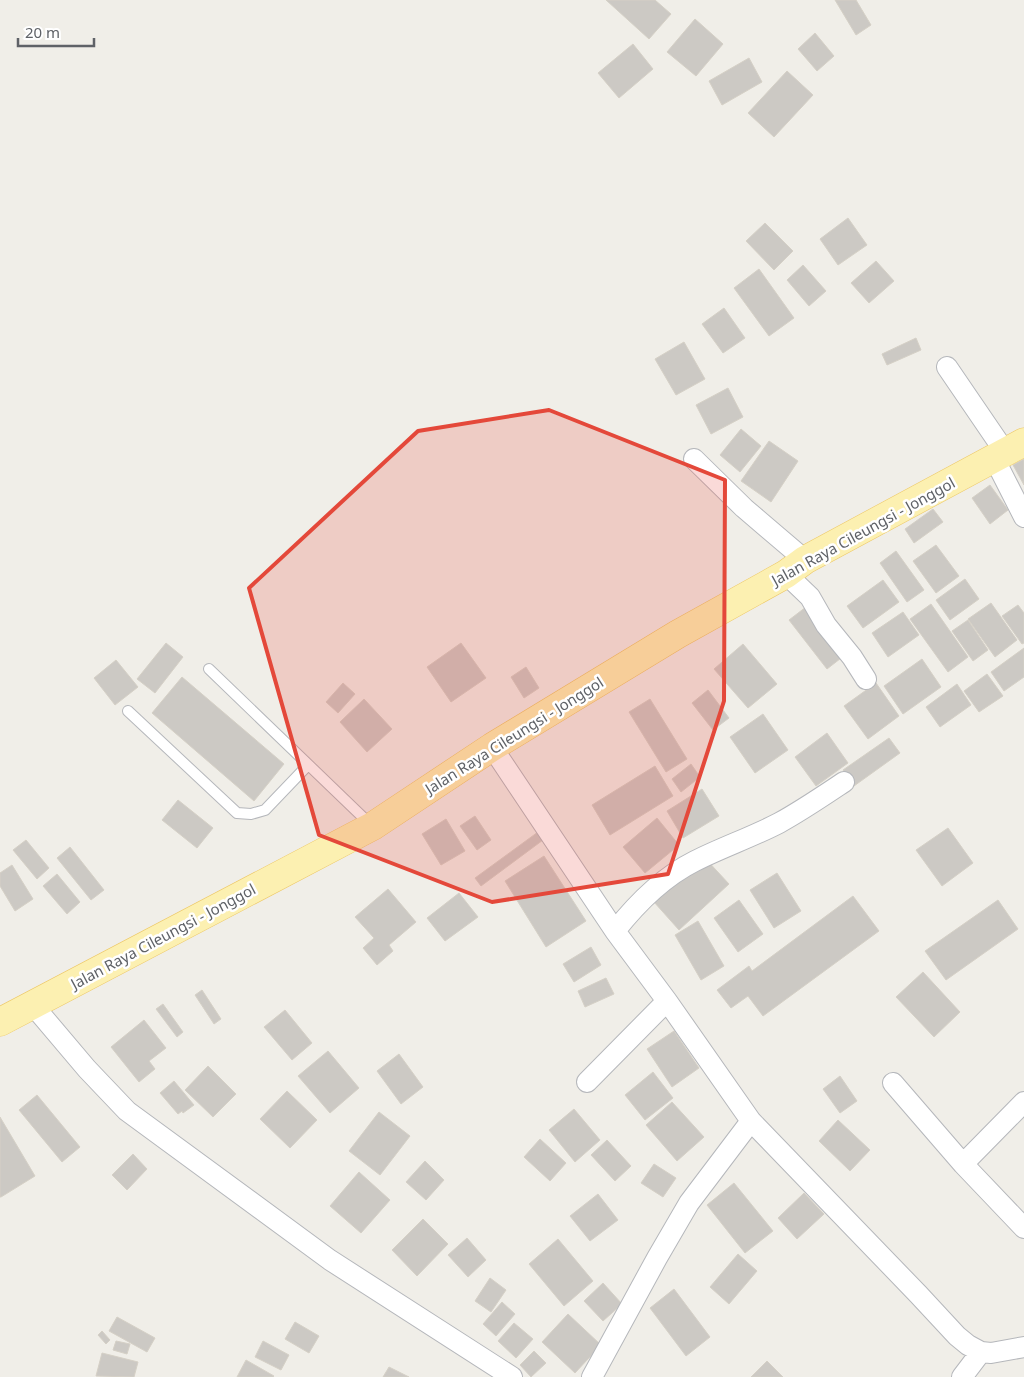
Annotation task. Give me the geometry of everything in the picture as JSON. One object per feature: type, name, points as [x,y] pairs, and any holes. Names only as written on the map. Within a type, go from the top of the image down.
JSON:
[{"type":"main road","name":"Jalan Raya Cileungsi - Jonggol","points":[[0,1022],[373,826],[492,746],[678,634],[1008,451]]},
{"type":"street","points":[[947,367],[1008,451],[1024,517]]},
{"type":"street","points":[[694,459],[744,508],[796,567],[826,625],[856,662],[866,679]]},
{"type":"street","points":[[492,746],[615,930],[751,1121],[968,1346],[991,1354],[1024,1348]]},
{"type":"street","points":[[615,930],[634,906],[659,884],[686,866],[778,823],[844,782]]},
{"type":"street","points":[[587,1082],[667,1001]]},
{"type":"street","points":[[32,1004],[87,1070],[127,1111],[330,1260],[512,1377]]},
{"type":"street","points":[[893,1083],[963,1164],[1024,1228]]},
{"type":"street","points":[[963,1164],[1024,1102]]},
{"type":"street","points":[[592,1377],[634,1298],[689,1203],[751,1121]]},
{"type":"street","points":[[962,1377],[981,1352]]},
{"type":"lane","points":[[209,669],[373,826]]},
{"type":"lane","points":[[128,711],[238,813],[251,814],[265,810],[308,765]]},
{"type":"highlighted area","points":[[549,410],[725,480],[724,701],[668,874],[492,902],[319,835],[249,588],[418,431]]},
{"type":"building","points":[[606,0],[655,0],[671,14],[649,39]]},
{"type":"building","points":[[835,0],[856,0],[871,25],[856,35]]},
{"type":"building","points":[[695,19],[723,44],[696,76],[667,52]]},
{"type":"building","points":[[815,33],[834,56],[817,71],[798,49]]},
{"type":"building","points":[[633,44],[653,69],[619,98],[598,73]]},
{"type":"building","points":[[749,58],[762,82],[722,105],[709,81]]},
{"type":"building","points":[[787,71],[813,95],[774,137],[748,113]]},
{"type":"building","points":[[848,218],[867,245],[838,265],[820,239]]},
{"type":"building","points":[[765,223],[793,251],[774,270],[746,241]]},
{"type":"building","points":[[876,261],[894,281],[869,303],[851,283]]},
{"type":"building","points":[[803,265],[826,291],[809,306],[787,280]]},
{"type":"building","points":[[759,269],[794,318],[769,336],[734,288]]},
{"type":"building","points":[[724,308],[745,338],[723,353],[702,324]]},
{"type":"building","points":[[916,338],[921,350],[887,365],[882,354]]},
{"type":"building","points":[[684,342],[705,379],[676,395],[655,359]]},
{"type":"building","points":[[728,388],[743,417],[711,434],[696,405]]},
{"type":"building","points":[[741,429],[761,446],[740,472],[720,455]]},
{"type":"building","points":[[769,441],[798,461],[771,502],[741,481]]},
{"type":"building","points":[[1024,459],[1024,485],[1013,465]]},
{"type":"building","points":[[990,485],[1008,510],[990,524],[972,498]]},
{"type":"building","points":[[933,509],[943,522],[914,543],[905,529]]},
{"type":"building","points":[[936,545],[959,576],[936,593],[913,561]]},
{"type":"building","points":[[896,551],[924,590],[907,602],[880,563]]},
{"type":"building","points":[[965,579],[979,599],[950,620],[936,600]]},
{"type":"building","points":[[883,580],[899,602],[863,628],[847,606]]},
{"type":"building","points":[[991,603],[1017,640],[995,657],[968,619]]},
{"type":"building","points":[[931,604],[968,657],[948,672],[910,619]]},
{"type":"building","points":[[1018,605],[1024,613],[1024,643],[1022,644],[1002,616]]},
{"type":"building","points":[[806,607],[845,655],[827,669],[789,620]]},
{"type":"building","points":[[903,612],[919,635],[888,657],[872,633]]},
{"type":"building","points":[[968,620],[988,650],[973,661],[952,631]]},
{"type":"building","points":[[166,643],[183,657],[155,693],[137,679]]},
{"type":"building","points":[[461,643],[486,678],[451,702],[427,667]]},
{"type":"building","points":[[743,644],[777,684],[748,708],[714,669]]},
{"type":"building","points":[[1024,648],[1024,677],[1004,691],[991,672]]},
{"type":"building","points":[[922,659],[941,687],[903,714],[884,686]]},
{"type":"building","points":[[116,660],[138,687],[115,705],[94,678]]},
{"type":"building","points":[[526,667],[539,688],[524,698],[511,677]]},
{"type":"building","points":[[987,674],[1003,696],[979,712],[964,691]]},
{"type":"building","points":[[182,677],[284,764],[254,801],[152,713]]},
{"type":"building","points":[[343,683],[355,694],[338,713],[326,702]]},
{"type":"building","points":[[876,683],[899,716],[868,739],[844,706]]},
{"type":"building","points":[[957,684],[971,705],[940,727],[926,707]]},
{"type":"building","points":[[708,690],[729,718],[713,730],[692,703]]},
{"type":"building","points":[[364,699],[392,729],[367,752],[340,722]]},
{"type":"building","points":[[650,699],[687,759],[666,772],[629,712]]},
{"type":"building","points":[[763,714],[788,750],[755,773],[730,737]]},
{"type":"building","points":[[827,733],[848,763],[816,786],[795,757]]},
{"type":"building","points":[[889,738],[900,753],[854,786],[843,770]]},
{"type":"building","points":[[691,764],[700,777],[681,792],[672,779]]},
{"type":"building","points":[[655,766],[673,796],[610,835],[592,805]]},
{"type":"building","points":[[702,789],[719,816],[683,838],[667,811]]},
{"type":"building","points":[[178,800],[213,828],[197,848],[162,820]]},
{"type":"building","points":[[475,816],[491,840],[477,850],[460,826]]},
{"type":"building","points":[[657,818],[679,845],[645,873],[623,847]]},
{"type":"building","points":[[446,819],[465,851],[441,865],[422,834]]},
{"type":"building","points":[[948,828],[973,863],[942,886],[916,850]]},
{"type":"building","points":[[538,832],[543,840],[481,886],[475,878]]},
{"type":"building","points":[[26,840],[49,868],[37,879],[13,850]]},
{"type":"building","points":[[70,847],[104,890],[91,900],[57,858]]},
{"type":"building","points":[[544,856],[586,921],[546,947],[505,881]]},
{"type":"building","points":[[704,857],[729,884],[679,930],[654,902]]},
{"type":"building","points":[[12,865],[33,899],[15,911],[0,886],[0,873]]},
{"type":"building","points":[[777,873],[801,911],[774,928],[750,890]]},
{"type":"building","points":[[57,874],[80,902],[67,914],[43,886]]},
{"type":"building","points":[[388,889],[416,922],[389,945],[393,951],[377,965],[363,948],[374,938],[355,917]]},
{"type":"building","points":[[459,893],[478,917],[445,941],[427,918]]},
{"type":"building","points":[[853,896],[879,931],[763,1016],[748,996],[731,1008],[717,990],[749,966],[752,971]]},
{"type":"building","points":[[739,900],[763,934],[738,952],[714,918]]},
{"type":"building","points":[[998,900],[1018,929],[946,980],[925,951]]},
{"type":"building","points":[[698,921],[724,966],[701,980],[675,935]]},
{"type":"building","points":[[591,947],[601,965],[574,982],[563,964]]},
{"type":"building","points":[[923,972],[960,1012],[934,1037],[896,997]]},
{"type":"building","points":[[606,978],[614,994],[585,1007],[578,991]]},
{"type":"building","points":[[202,990],[221,1019],[214,1024],[195,995]]},
{"type":"building","points":[[163,1004],[183,1032],[177,1037],[156,1009]]},
{"type":"building","points":[[285,1010],[312,1043],[292,1060],[264,1027]]},
{"type":"building","points":[[144,1020],[166,1048],[149,1061],[155,1069],[139,1082],[111,1047]]},
{"type":"building","points":[[674,1031],[699,1068],[672,1087],[647,1049]]},
{"type":"building","points":[[328,1051],[359,1088],[330,1113],[298,1076]]},
{"type":"building","points":[[399,1054],[423,1087],[401,1104],[377,1071]]},
{"type":"building","points":[[208,1066],[236,1094],[213,1117],[185,1090]]},
{"type":"building","points":[[653,1072],[673,1098],[645,1120],[625,1095]]},
{"type":"building","points":[[840,1076],[857,1101],[840,1113],[823,1089]]},
{"type":"building","points":[[174,1081],[194,1105],[183,1113],[182,1111],[178,1114],[160,1093]]},
{"type":"building","points":[[287,1091],[317,1120],[290,1148],[260,1119]]},
{"type":"building","points":[[37,1095],[80,1147],[62,1162],[19,1110]]},
{"type":"building","points":[[672,1102],[704,1137],[677,1161],[646,1125]]},
{"type":"building","points":[[574,1109],[600,1140],[575,1162],[549,1130]]},
{"type":"building","points":[[379,1112],[410,1136],[380,1175],[349,1151]]},
{"type":"building","points":[[0,1117],[35,1176],[1,1197],[0,1197]]},
{"type":"building","points":[[838,1120],[870,1150],[850,1171],[819,1141]]},
{"type":"building","points":[[540,1139],[566,1163],[550,1181],[524,1157]]},
{"type":"building","points":[[607,1140],[631,1166],[615,1181],[591,1155]]},
{"type":"building","points":[[133,1154],[147,1169],[127,1190],[112,1175]]},
{"type":"building","points":[[425,1161],[444,1180],[426,1200],[406,1182]]},
{"type":"building","points":[[654,1164],[676,1178],[663,1197],[641,1183]]},
{"type":"building","points":[[359,1172],[390,1200],[361,1233],[330,1206]]},
{"type":"building","points":[[734,1183],[773,1231],[745,1253],[707,1205]]},
{"type":"building","points":[[804,1193],[824,1214],[797,1239],[778,1218]]},
{"type":"building","points":[[598,1194],[618,1220],[590,1241],[570,1216]]},
{"type":"building","points":[[423,1219],[448,1244],[417,1276],[392,1250]]},
{"type":"building","points":[[467,1238],[486,1260],[468,1277],[448,1255]]},
{"type":"building","points":[[558,1239],[593,1281],[564,1306],[529,1264]]},
{"type":"building","points":[[738,1254],[757,1271],[729,1304],[710,1287]]},
{"type":"building","points":[[490,1278],[506,1290],[491,1312],[475,1301]]},
{"type":"building","points":[[603,1283],[622,1304],[603,1321],[584,1301]]},
{"type":"building","points":[[674,1289],[710,1337],[686,1356],[650,1308]]},
{"type":"building","points":[[502,1302],[515,1314],[496,1336],[483,1324]]},
{"type":"building","points":[[568,1314],[601,1345],[575,1373],[542,1342]]},
{"type":"building","points":[[117,1317],[155,1338],[147,1352],[109,1331]]},
{"type":"building","points":[[295,1322],[319,1336],[309,1353],[285,1339]]},
{"type":"building","points":[[514,1323],[533,1339],[516,1358],[498,1341]]},
{"type":"building","points":[[102,1331],[110,1340],[106,1344],[98,1335]]},
{"type":"building","points":[[116,1341],[130,1344],[127,1354],[113,1350]]},
{"type":"building","points":[[263,1341],[289,1355],[281,1370],[255,1357]]},
{"type":"building","points":[[534,1351],[546,1363],[531,1377],[520,1365]]},
{"type":"building","points":[[102,1353],[138,1362],[134,1377],[96,1376]]},
{"type":"building","points":[[246,1360],[274,1376],[237,1377]]},
{"type":"building","points":[[767,1361],[783,1377],[751,1377]]},
{"type":"building","points":[[389,1367],[409,1377],[383,1377]]}]
